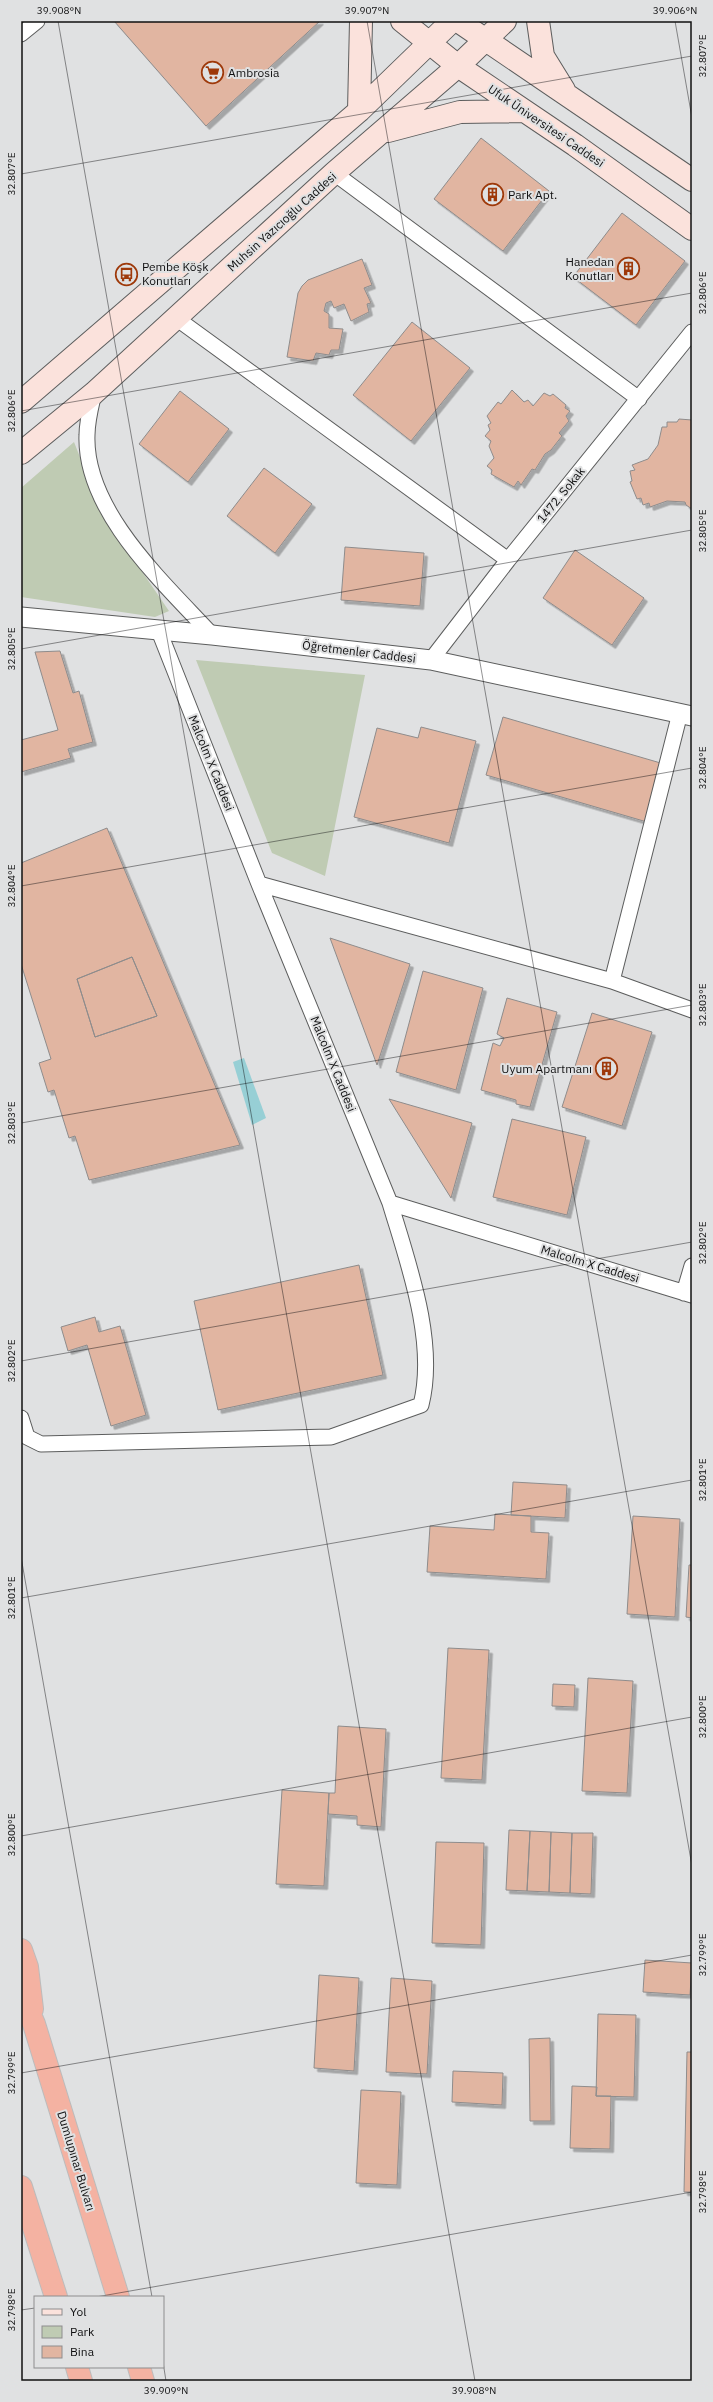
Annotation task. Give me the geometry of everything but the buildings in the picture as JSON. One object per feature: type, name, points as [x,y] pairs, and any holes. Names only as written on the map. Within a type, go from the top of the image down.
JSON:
[{"type":"highway","name":"Dumlupınar Bulvarı","points":[[21,1950],[27,1967],[34,2024]]},
{"type":"highway","name":"Dumlupınar Bulvarı","points":[[21,1994],[34,2024],[118,2296]]},
{"type":"highway","points":[[21,2187],[56,2296]]},
{"type":"highway","points":[[77,2368],[81,2381]]},
{"type":"highway","points":[[139,2368],[143,2381]]},
{"type":"main road","points":[[359,111],[361,21]]},
{"type":"main road","name":"Ufuk Üniversitesi Caddesi","points":[[402,21],[458,66],[692,228]]},
{"type":"main road","points":[[21,402],[359,111],[430,44],[452,21]]},
{"type":"main road","points":[[458,21],[692,180]]},
{"type":"main road","name":"Muhsin Yazıcıoğlu Caddesi","points":[[21,453],[94,393],[334,174],[458,66],[505,21]]},
{"type":"main road","points":[[538,21],[543,56],[568,96]]},
{"type":"main road","points":[[383,132],[460,112],[524,111]]},
{"type":"street","points":[[21,34],[37,21]]},
{"type":"street","points":[[334,174],[639,399]]},
{"type":"street","points":[[176,318],[508,560]]},
{"type":"street","name":"1472. Sokak","points":[[431,660],[508,560],[692,332]]},
{"type":"street","points":[[94,393],[86,435],[96,487],[112,517],[138,552],[212,635]]},
{"type":"street","name":"Öğretmenler Caddesi","points":[[21,617],[212,635],[431,660],[686,714]]},
{"type":"street","name":"Malcolm X Caddesi","points":[[159,631],[259,884],[390,1203],[688,1294]]},
{"type":"street","points":[[612,981],[686,714]]},
{"type":"street","points":[[259,884],[612,981],[692,1010]]},
{"type":"street","points":[[21,1418],[27,1437],[40,1444],[331,1437],[421,1405],[427,1383],[427,1359],[412,1275],[390,1203]]},
{"type":"street","points":[[688,1294],[692,1266]]},
{"type":"green space","points":[[74,442],[102,513],[169,611],[155,617],[21,597],[21,488]]},
{"type":"green space","points":[[196,660],[365,675],[325,876],[272,853]]},
{"type":"water","points":[[244,1058],[266,1118],[252,1125],[233,1062]]},
{"type":"place","name":"Ambrosia","points":[[212,73]]},
{"type":"place","name":"Park Apt.","points":[[492,195]]},
{"type":"place","name":"Hanedan Konutları","points":[[629,269]]},
{"type":"place","name":"Pembe Köşk Konutları","points":[[127,274]]},
{"type":"place","name":"Uyum Apartmanı","points":[[607,1069]]}]
